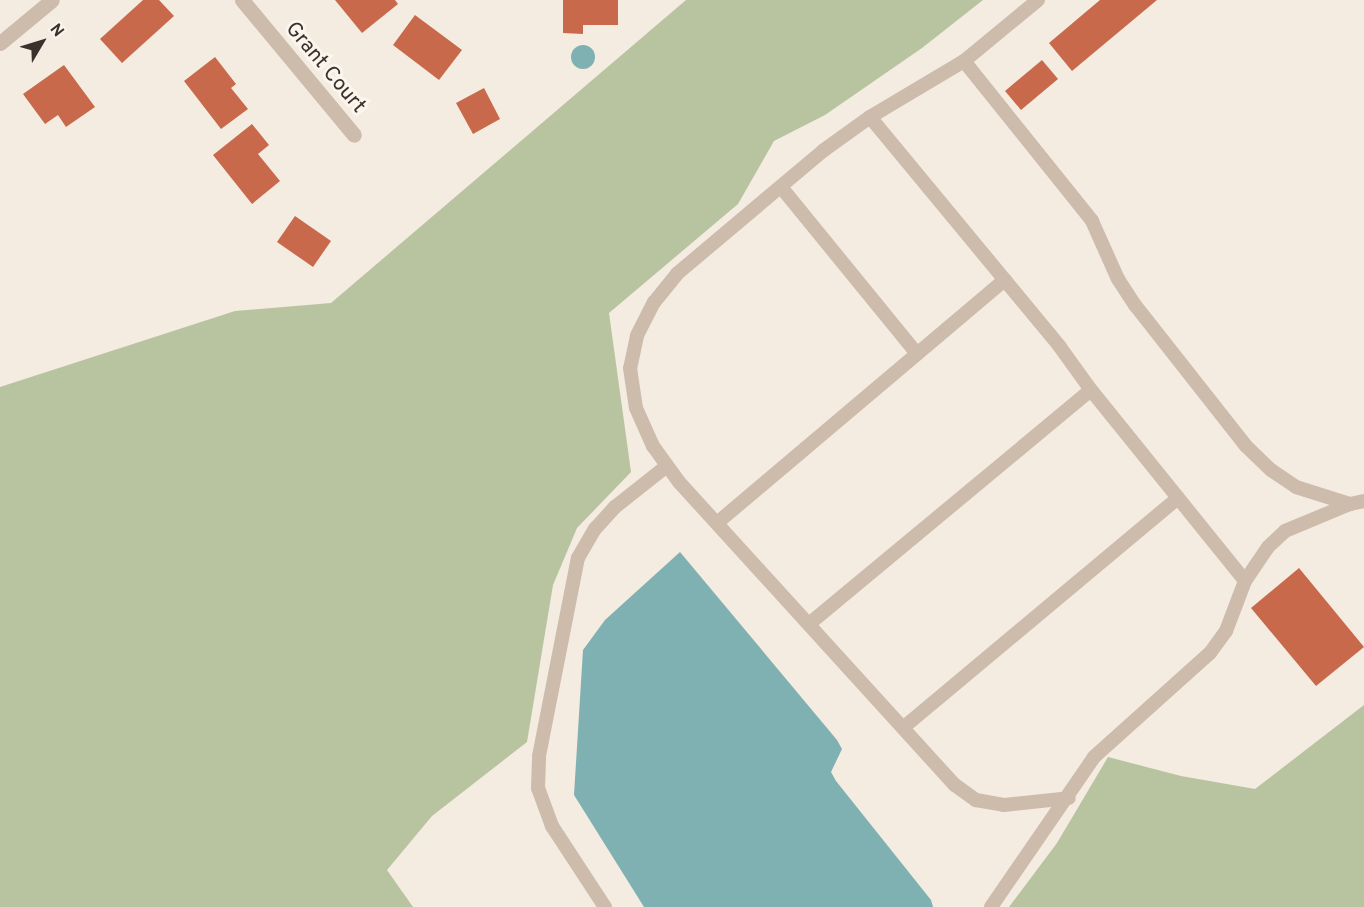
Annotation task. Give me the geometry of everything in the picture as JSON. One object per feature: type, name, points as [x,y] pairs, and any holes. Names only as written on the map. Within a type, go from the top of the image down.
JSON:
[{"type":"street","points":[[0,43],[52,0]]},
{"type":"street","name":"Grant Court","points":[[242,0],[354,135]]},
{"type":"lane","points":[[1038,0],[964,61],[870,117],[781,187],[677,274],[654,302],[637,336],[630,368],[636,408],[653,446],[667,466],[954,785],[976,800],[1004,805],[1069,798]]},
{"type":"lane","points":[[964,61],[1092,221],[1118,279],[1135,305],[1246,446],[1271,470],[1296,487],[1350,504]]},
{"type":"lane","points":[[870,117],[1060,347],[1091,390],[1245,581]]},
{"type":"lane","points":[[781,187],[917,354]]},
{"type":"lane","points":[[717,523],[1005,280]]},
{"type":"lane","points":[[809,624],[1091,390]]},
{"type":"lane","points":[[605,907],[552,826],[538,788],[539,756],[578,558],[595,529],[615,507],[667,466]]},
{"type":"lane","points":[[904,727],[1178,498]]},
{"type":"lane","points":[[992,907],[1069,798],[1094,757],[1210,653],[1226,631],[1245,581],[1268,547],[1285,531],[1350,504],[1364,501]]},
{"type":"green space","points":[[686,0],[983,0],[922,48],[825,115],[774,141],[738,204],[609,313],[631,472],[577,528],[553,585],[527,742],[432,816],[387,870],[413,907],[0,907],[0,387],[235,311],[331,303]]},
{"type":"green space","points":[[1364,705],[1364,907],[1009,907],[1057,843],[1108,757],[1181,776],[1255,789]]},
{"type":"water","points":[[583,45],[592,48],[595,57],[592,66],[583,69],[574,66],[571,57],[574,48]]},
{"type":"water","points":[[680,552],[837,740],[842,749],[831,772],[836,781],[931,900],[933,907],[644,907],[574,795],[583,650],[605,620]]},
{"type":"building","points":[[143,0],[159,0],[174,16],[122,63],[100,39]]},
{"type":"building","points":[[335,0],[395,0],[398,4],[362,33]]},
{"type":"building","points":[[563,0],[618,0],[618,25],[583,25],[583,34],[563,33]]},
{"type":"building","points":[[1100,0],[1157,0],[1072,71],[1049,43]]},
{"type":"building","points":[[415,15],[462,50],[439,80],[393,45]]},
{"type":"building","points":[[215,57],[236,84],[231,88],[248,109],[221,129],[184,81]]},
{"type":"building","points":[[1042,60],[1058,79],[1021,110],[1005,91]]},
{"type":"building","points":[[64,65],[95,107],[66,127],[58,115],[45,124],[23,94]]},
{"type":"building","points":[[484,88],[500,119],[473,134],[456,103]]},
{"type":"building","points":[[252,124],[269,145],[258,154],[280,181],[252,204],[213,155]]},
{"type":"building","points":[[295,216],[331,241],[313,267],[277,242]]},
{"type":"building","points":[[1299,568],[1364,647],[1316,686],[1251,608]]}]
